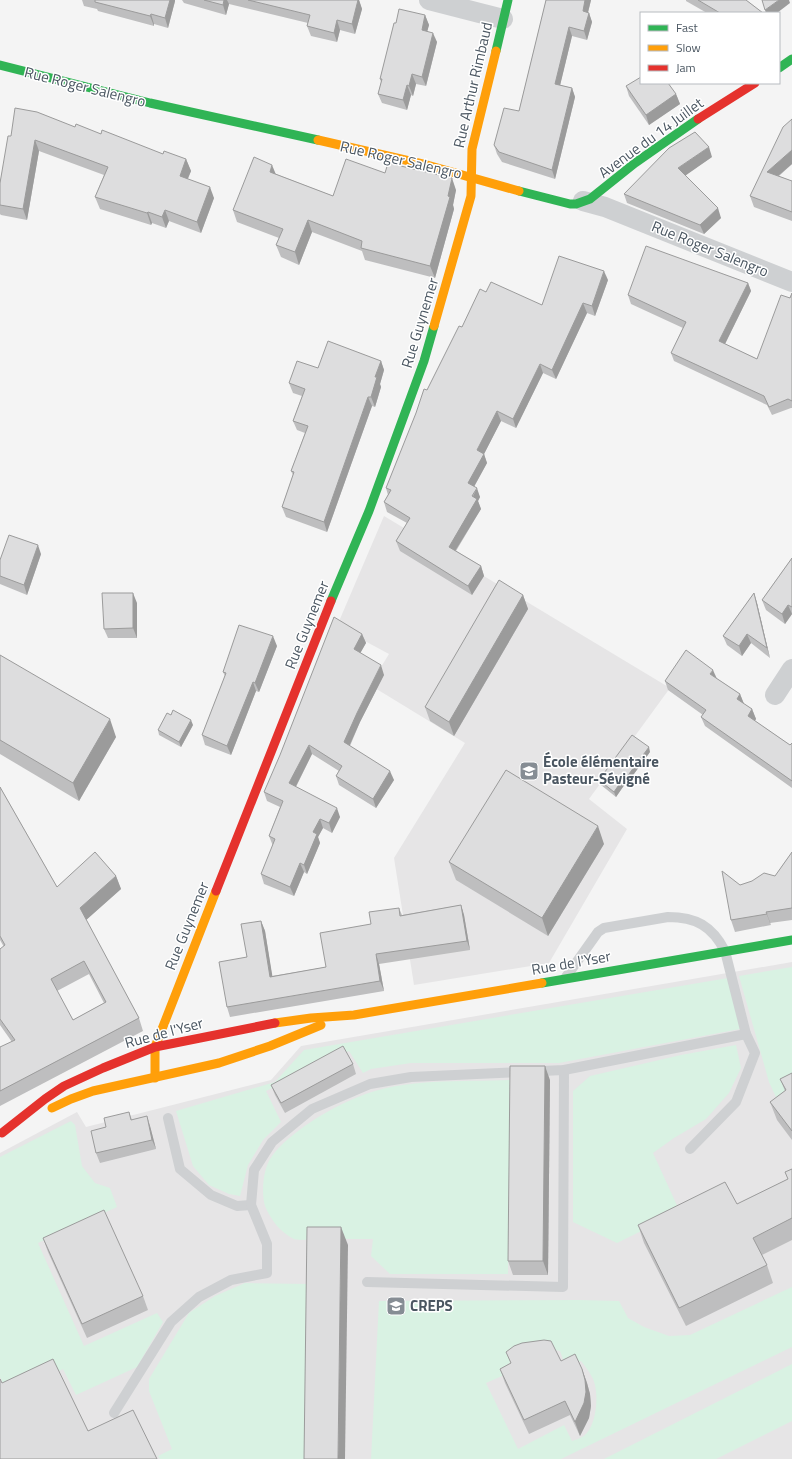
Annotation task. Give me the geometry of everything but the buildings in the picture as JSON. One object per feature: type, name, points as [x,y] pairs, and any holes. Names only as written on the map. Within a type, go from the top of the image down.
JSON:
[{"type":"street","points":[[429,0],[503,19]]},
{"type":"street","name":"Rue Arthur Rimbaud","points":[[471,177],[472,149],[508,0]]},
{"type":"street","points":[[780,67],[792,59]]},
{"type":"street","name":"Rue Roger Salengro","points":[[0,65],[150,103],[427,165],[562,203],[576,204],[583,202],[605,207],[792,282]]},
{"type":"street","name":"Avenue du 14 Juillet","points":[[583,202],[698,119],[753,84]]},
{"type":"street","name":"Rue Guynemer","points":[[155,1078],[155,1047],[162,1027],[326,613],[369,511],[419,376],[471,196],[471,177]]},
{"type":"street","points":[[775,695],[792,669]]},
{"type":"street","name":"Rue de l'Yser","points":[[1,1134],[64,1086],[108,1065],[155,1047],[283,1022],[311,1018],[354,1015],[792,940]]},
{"type":"street","name":"Rue de l'Yser","points":[[1,1134],[71,1099],[93,1090],[155,1078],[219,1063],[270,1046],[315,1027],[354,1015]]},
{"type":"lane","points":[[566,978],[598,932],[604,928],[668,917],[686,918],[705,925],[718,938],[725,951],[746,1034],[755,1053],[736,1102],[690,1149]]},
{"type":"lane","points":[[114,1413],[171,1322],[199,1297],[231,1280],[267,1273],[267,1244],[252,1205],[254,1170],[272,1142],[312,1108],[370,1084],[411,1078],[564,1070],[746,1034]]},
{"type":"lane","points":[[367,1282],[563,1287],[564,1070]]},
{"type":"lane","points":[[168,1118],[180,1169],[211,1195],[237,1206],[252,1205]]},
{"type":"shaded area","name":"École élémentaire Pasteur-Sévigné","points":[[384,516],[670,688],[589,799],[627,829],[549,963],[414,985],[394,858],[465,743],[370,685],[389,654],[337,626]]},
{"type":"shaded area","name":"CREPS","points":[[792,962],[792,1459],[0,1459],[0,1153],[77,1112],[86,1127],[271,1080],[301,1046]]},
{"type":"green space","points":[[792,967],[792,1090],[782,1110],[769,1082],[739,976]]},
{"type":"green space","points":[[728,978],[740,1029],[559,1063],[411,1063],[371,1069],[363,1073],[349,1051],[266,1091],[281,1122],[263,1140],[248,1165],[240,1196],[229,1194],[209,1185],[193,1166],[176,1111],[275,1082],[304,1050]]},
{"type":"green space","points":[[736,1045],[741,1068],[729,1093],[706,1119],[674,1138],[653,1153],[680,1212],[617,1243],[573,1222],[573,1091],[590,1076],[681,1055]]},
{"type":"green space","points":[[511,1080],[508,1274],[390,1274],[371,1256],[373,1239],[296,1240],[280,1229],[270,1216],[265,1206],[263,1194],[265,1173],[269,1161],[289,1138],[335,1107],[375,1091],[413,1084],[453,1081]]},
{"type":"green space","points":[[71,1121],[75,1125],[82,1166],[95,1183],[110,1188],[117,1207],[38,1243],[84,1346],[157,1313],[163,1322],[137,1367],[76,1395],[63,1369],[6,1398],[5,1387],[0,1377],[0,1157]]},
{"type":"green space","points":[[245,1283],[308,1284],[305,1459],[160,1459],[158,1456],[172,1449],[149,1391],[149,1379],[189,1313],[215,1296]]},
{"type":"green space","points":[[792,1287],[792,1347],[561,1459],[371,1459],[379,1301],[619,1301],[628,1318],[644,1327],[669,1336],[690,1335]],"holes":[[[550,1349],[560,1351],[566,1367],[581,1361],[592,1377],[596,1391],[596,1408],[592,1425],[584,1436],[574,1441],[572,1441],[564,1425],[518,1449],[486,1383],[509,1373],[506,1366],[514,1359]]]},
{"type":"green space","points":[[792,1364],[792,1421],[716,1459],[604,1459]]},
{"type":"traffic: fast","points":[[496,51],[508,0]]},
{"type":"traffic: fast","points":[[780,67],[792,59]]},
{"type":"traffic: fast","points":[[0,65],[150,103],[318,140]]},
{"type":"traffic: fast","points":[[519,191],[570,204],[576,204],[590,199],[635,163],[698,119]]},
{"type":"traffic: fast","points":[[331,601],[369,511],[424,361],[434,326]]},
{"type":"traffic: fast","points":[[542,983],[792,940]]},
{"type":"traffic: slow","points":[[434,326],[471,196],[472,149],[496,51]]},
{"type":"traffic: slow","points":[[318,140],[427,165],[519,191]]},
{"type":"traffic: slow","points":[[155,1078],[155,1047],[216,891]]},
{"type":"traffic: slow","points":[[275,1023],[311,1018],[354,1015],[542,983]]},
{"type":"traffic: slow","points":[[52,1108],[93,1091],[219,1063],[270,1046],[321,1025]]},
{"type":"traffic: jam","points":[[698,119],[753,84]]},
{"type":"traffic: jam","points":[[216,891],[331,601]]},
{"type":"traffic: jam","points":[[2,1133],[64,1086],[155,1047],[275,1023]]},
{"type":"place","name":"École élémentaire Pasteur-Sévigné","points":[[529,771]]},
{"type":"place","name":"CREPS","points":[[396,1306]]}]
